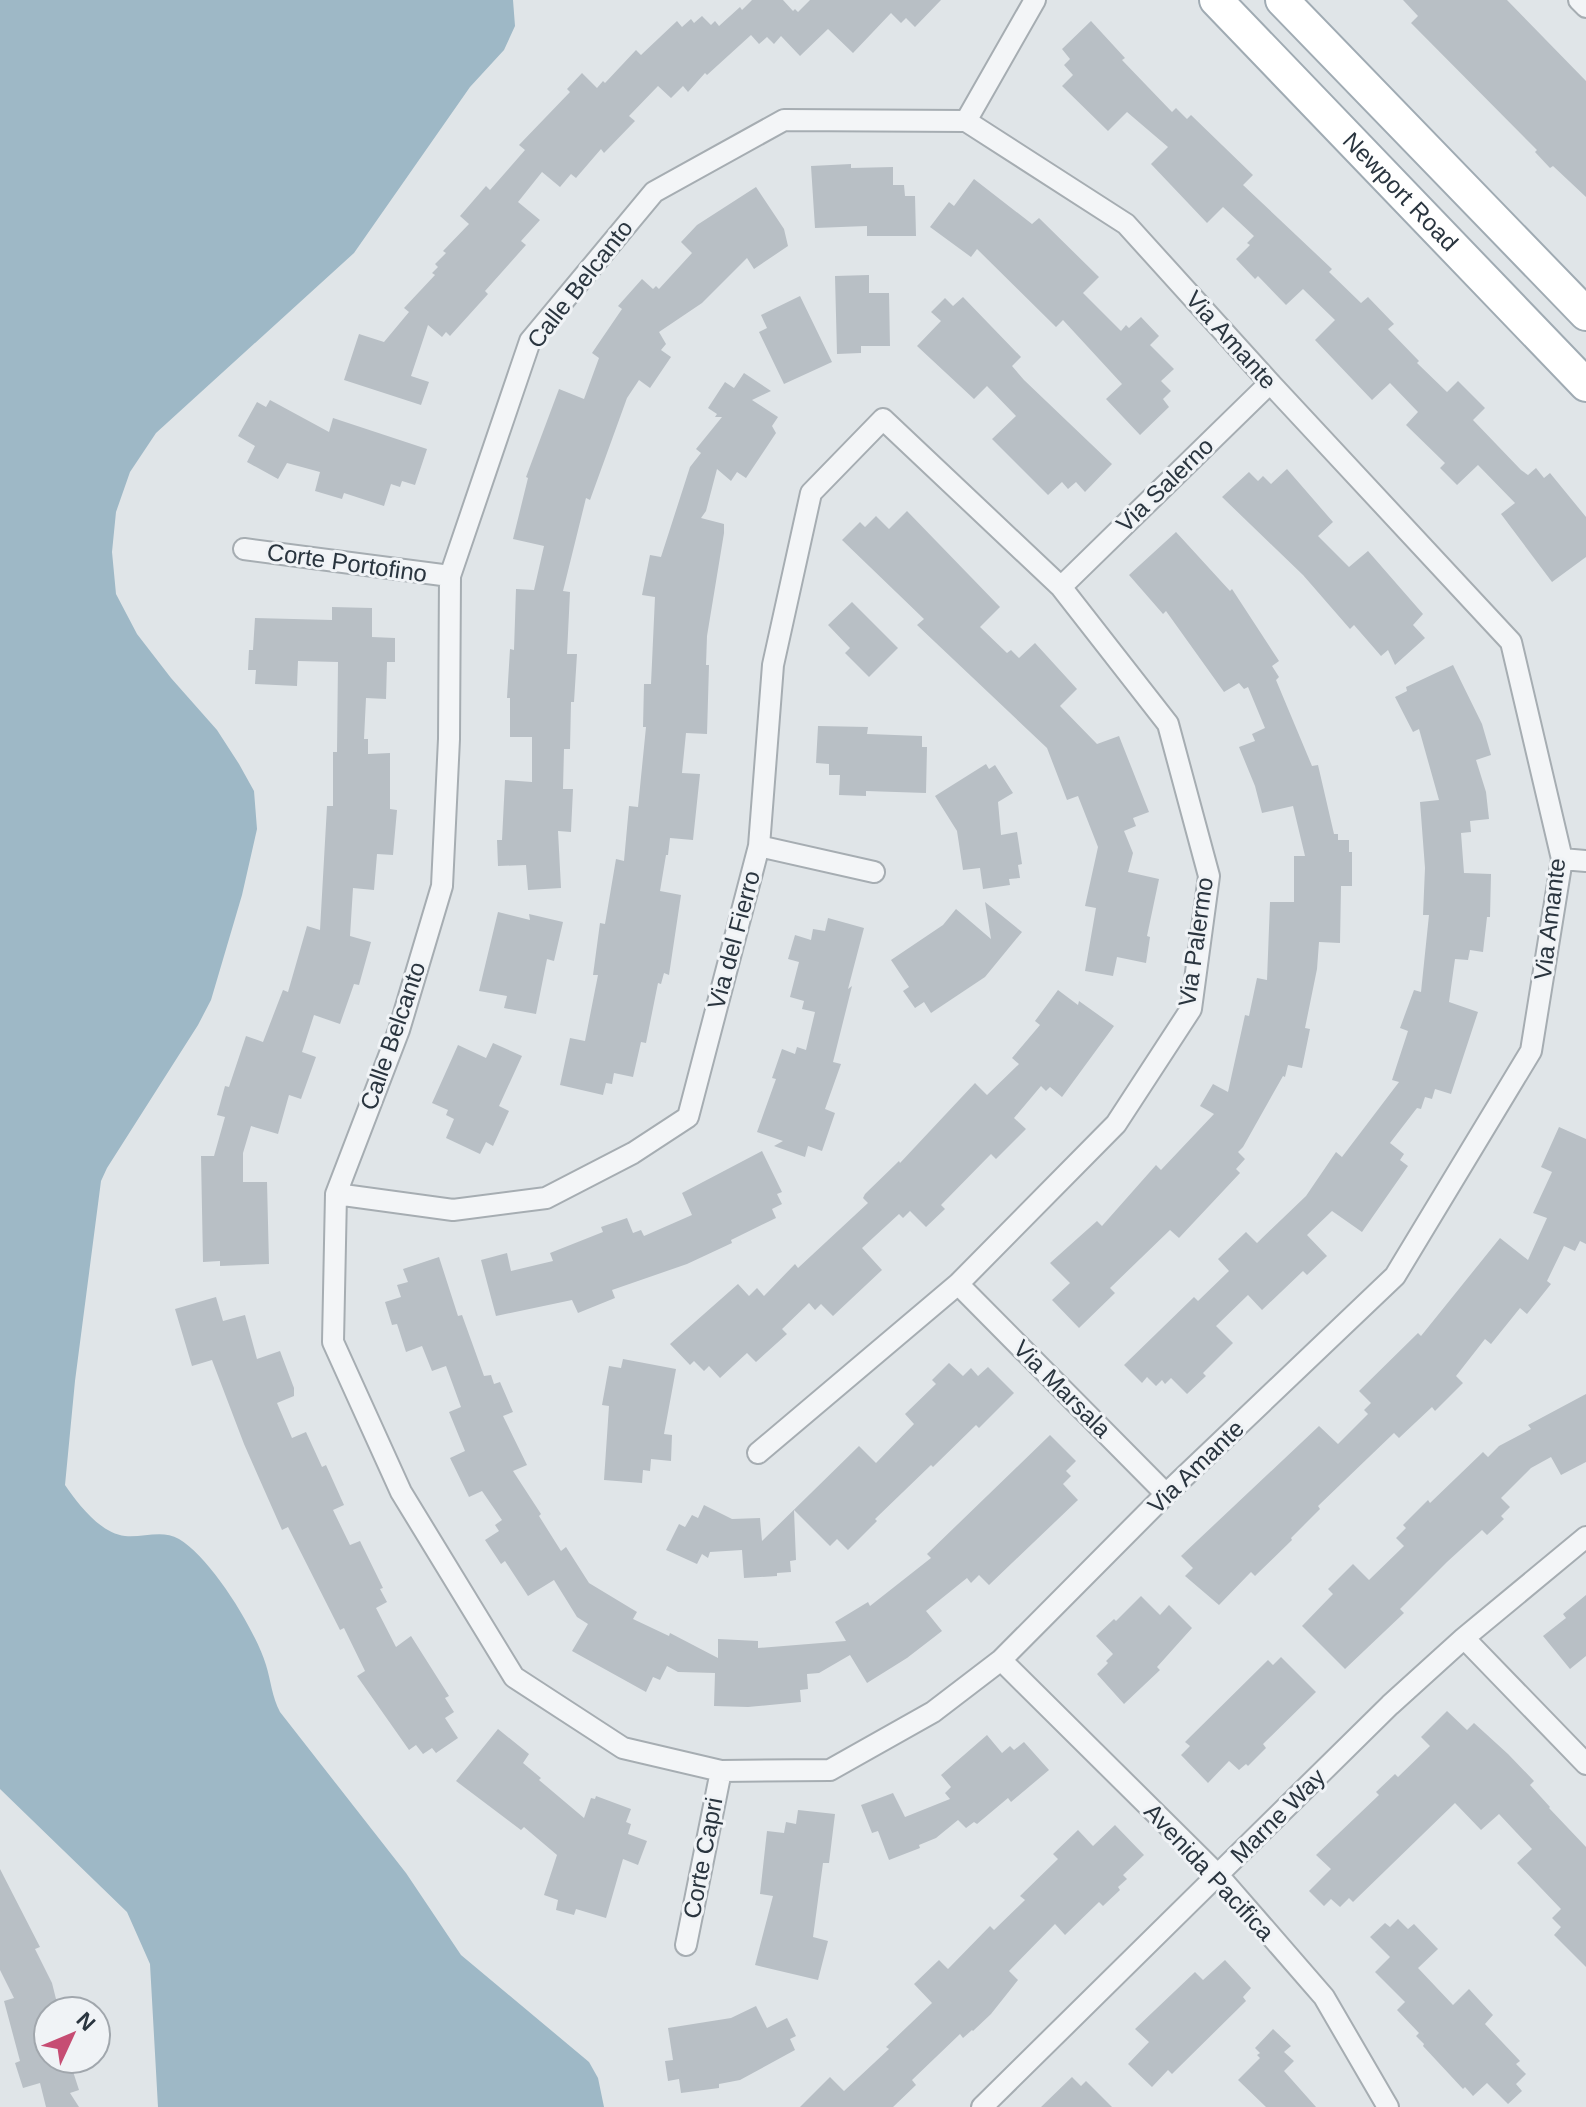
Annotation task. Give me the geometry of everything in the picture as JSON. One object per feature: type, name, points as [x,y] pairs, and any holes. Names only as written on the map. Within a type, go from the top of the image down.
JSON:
[{"type":"main road","name":"Newport Road","points":[[1216,0],[1586,385]]},
{"type":"main road","name":"Newport Road","points":[[1282,0],[1586,314]]},
{"type":"street","points":[[966,121],[1035,0]]},
{"type":"street","points":[[1579,0],[1586,7]]},
{"type":"street","name":"Calle Belcanto","points":[[966,121],[784,120],[654,192],[530,341],[450,576],[449,739],[442,886],[399,1030],[336,1194],[333,1342],[401,1492],[514,1677],[623,1748],[721,1771],[830,1770],[933,1712],[1001,1660]]},
{"type":"street","name":"Via Amante","points":[[966,121],[1126,224],[1511,642],[1562,859],[1531,1051],[1395,1276],[1166,1494],[1001,1660]]},
{"type":"street","name":"Via Salerno","points":[[1061,587],[1270,383]]},
{"type":"street","name":"Via Palermo","points":[[758,1453],[958,1284],[1116,1124],[1191,1009],[1209,876],[1168,724],[1061,587],[883,419]]},
{"type":"street","name":"Via del Fierro","points":[[336,1194],[453,1210],[546,1198],[633,1153],[688,1117],[759,846],[773,665],[811,493],[883,419]]},
{"type":"street","name":"Corte Portofino","points":[[244,549],[450,576]]},
{"type":"street","points":[[759,846],[874,872]]},
{"type":"street","points":[[1562,859],[1586,861]]},
{"type":"street","name":"Via Marsala","points":[[958,1284],[1166,1494]]},
{"type":"street","name":"Marne Way","points":[[982,2107],[1390,1705],[1464,1638],[1586,1537]]},
{"type":"street","points":[[1464,1638],[1586,1764]]},
{"type":"street","name":"Avenida Pacifica","points":[[1001,1660],[1218,1875],[1324,1997],[1388,2107]]},
{"type":"street","name":"Corte Capri","points":[[686,1945],[721,1771]]},
{"type":"water","points":[[0,0],[513,0],[515,26],[504,50],[470,87],[354,253],[156,433],[130,472],[116,512],[112,552],[116,594],[137,634],[217,730],[239,764],[254,791],[257,829],[242,895],[211,1000],[101,1181],[65,1485],[98,1524],[116,1534],[173,1536],[205,1562],[252,1633],[266,1665],[280,1712],[406,1873],[461,1955],[589,2062],[598,2078],[604,2107],[158,2107],[150,1964],[127,1912],[0,1789]]},
{"type":"building","points":[[752,0],[783,0],[798,12],[810,0],[941,0],[915,27],[906,18],[901,23],[891,13],[853,53],[828,29],[800,56],[781,36],[774,44],[767,37],[759,44],[751,35],[707,75],[705,73],[688,92],[683,86],[671,98],[658,86],[629,116],[635,121],[604,153],[601,149],[576,178],[571,174],[560,187],[542,172],[518,202],[540,220],[521,241],[526,245],[450,336],[446,332],[442,337],[428,325],[411,376],[429,382],[421,405],[344,380],[359,334],[384,342],[409,312],[404,308],[435,275],[432,273],[438,267],[435,264],[446,253],[443,251],[469,224],[460,216],[486,186],[490,190],[525,150],[519,145],[570,92],[567,89],[582,73],[597,88],[636,50],[641,55],[677,21],[682,27],[691,19],[694,23],[702,16],[711,25],[715,21],[719,26]]},
{"type":"building","points":[[1403,0],[1507,0],[1586,81],[1586,197],[1553,166],[1550,168],[1535,152],[1537,150],[1411,23],[1418,16]]},
{"type":"building","points":[[1091,21],[1125,58],[1122,60],[1172,112],[1176,108],[1187,119],[1191,115],[1253,175],[1243,185],[1332,269],[1329,272],[1361,303],[1368,297],[1394,324],[1388,329],[1419,361],[1417,363],[1447,392],[1458,381],[1485,408],[1473,420],[1521,470],[1528,475],[1536,468],[1544,478],[1550,473],[1586,517],[1586,557],[1552,582],[1501,514],[1515,503],[1478,465],[1457,485],[1440,468],[1445,463],[1406,425],[1418,412],[1390,383],[1372,400],[1315,340],[1335,320],[1303,289],[1286,305],[1258,276],[1255,279],[1236,259],[1254,236],[1223,207],[1207,223],[1151,164],[1168,147],[1127,112],[1108,131],[1062,86],[1073,75],[1064,65],[1070,59],[1062,49]]},
{"type":"building","points":[[851,164],[851,168],[893,167],[893,185],[904,185],[905,196],[915,196],[916,236],[867,236],[867,226],[815,228],[811,166]]},
{"type":"building","points":[[974,179],[1032,224],[1039,218],[1099,277],[1083,293],[1121,331],[1141,317],[1159,336],[1150,345],[1174,369],[1161,381],[1171,391],[1163,399],[1169,407],[1140,435],[1106,399],[1122,384],[1063,320],[1056,327],[977,249],[971,257],[930,227],[949,202],[954,206]]},
{"type":"building","points":[[756,187],[784,229],[788,246],[754,269],[747,258],[702,303],[659,332],[666,344],[661,350],[671,357],[650,388],[639,380],[627,398],[590,500],[586,498],[563,591],[570,592],[567,654],[577,654],[574,702],[571,702],[570,749],[564,749],[563,789],[573,789],[571,832],[558,831],[561,888],[528,890],[526,865],[498,866],[497,840],[502,840],[505,780],[532,782],[532,737],[510,737],[510,698],[507,698],[510,649],[514,650],[516,589],[534,590],[544,546],[513,539],[526,477],[559,389],[584,399],[599,358],[592,353],[622,309],[618,306],[642,279],[653,289],[656,286],[659,289],[692,253],[681,242],[697,225]]},
{"type":"building","points":[[869,275],[869,293],[889,293],[890,346],[861,346],[861,353],[837,354],[835,276]]},
{"type":"building","points":[[800,296],[832,362],[784,384],[759,332],[767,328],[761,315]]},
{"type":"building","points":[[963,297],[1021,357],[1012,366],[1024,380],[1112,464],[1085,492],[1076,482],[1068,489],[1062,482],[1048,495],[992,439],[1016,416],[987,386],[974,399],[917,346],[941,321],[931,312],[945,298],[953,306]]},
{"type":"building","points":[[744,373],[771,391],[752,400],[778,417],[772,426],[776,433],[746,478],[737,472],[731,481],[717,469],[706,511],[701,518],[724,524],[724,533],[707,636],[707,734],[686,733],[682,773],[700,774],[693,840],[670,838],[666,855],[660,891],[681,895],[669,975],[664,973],[661,984],[658,983],[646,1043],[641,1042],[633,1077],[614,1073],[612,1084],[606,1083],[603,1095],[560,1085],[570,1038],[585,1041],[598,975],[593,975],[600,923],[605,924],[616,859],[624,861],[629,806],[638,807],[646,727],[643,727],[644,684],[651,684],[655,597],[642,595],[650,555],[661,557],[690,467],[701,453],[696,449],[722,417],[715,417],[717,414],[708,408],[725,382],[734,388]]},
{"type":"building","points":[[270,400],[329,432],[333,418],[427,449],[415,485],[402,481],[400,487],[391,484],[384,506],[344,493],[342,499],[315,491],[320,472],[287,463],[278,479],[247,462],[255,446],[238,436],[257,402],[266,407]]},
{"type":"building","points":[[1287,469],[1333,522],[1318,536],[1349,567],[1368,551],[1423,614],[1413,625],[1425,638],[1395,665],[1388,650],[1381,656],[1354,625],[1350,629],[1303,575],[1222,497],[1249,472],[1258,481],[1263,476],[1271,484]]},
{"type":"building","points":[[907,511],[1000,607],[980,627],[1007,653],[1011,650],[1019,658],[1035,643],[1077,689],[1060,706],[1097,744],[1119,736],[1149,812],[1133,818],[1136,826],[1124,831],[1133,853],[1128,872],[1159,879],[1147,936],[1150,937],[1146,963],[1117,957],[1113,976],[1085,971],[1096,908],[1085,906],[1098,847],[1078,796],[1067,800],[1047,748],[917,625],[924,619],[842,540],[860,522],[865,527],[876,516],[889,529]]},
{"type":"building","points":[[1176,532],[1230,591],[1232,589],[1279,661],[1272,666],[1279,677],[1276,680],[1312,766],[1318,765],[1334,834],[1338,834],[1338,840],[1349,840],[1352,886],[1341,886],[1340,943],[1319,942],[1305,1028],[1310,1029],[1302,1068],[1288,1065],[1285,1077],[1238,1152],[1245,1159],[1236,1169],[1240,1173],[1179,1238],[1170,1230],[1110,1288],[1115,1293],[1079,1328],[1052,1300],[1070,1283],[1050,1263],[1097,1221],[1102,1226],[1156,1165],[1161,1170],[1214,1114],[1200,1106],[1213,1084],[1228,1092],[1245,1015],[1249,1016],[1257,978],[1267,980],[1270,902],[1294,902],[1294,856],[1305,856],[1293,806],[1262,813],[1239,747],[1255,741],[1252,734],[1265,728],[1248,687],[1244,689],[1239,683],[1224,692],[1166,611],[1163,614],[1129,575]]},
{"type":"building","points":[[852,602],[898,648],[869,677],[845,653],[850,648],[828,625]]},
{"type":"building","points":[[332,607],[372,608],[372,637],[395,638],[395,662],[387,662],[386,699],[366,698],[364,739],[368,739],[368,754],[390,753],[390,809],[397,810],[393,855],[377,854],[374,890],[353,888],[350,936],[371,942],[359,985],[354,984],[340,1024],[314,1015],[302,1052],[316,1057],[301,1099],[289,1095],[278,1134],[251,1126],[243,1153],[243,1182],[267,1182],[269,1264],[220,1266],[220,1261],[203,1262],[201,1156],[214,1156],[225,1117],[217,1115],[225,1086],[229,1087],[246,1036],[263,1042],[283,990],[288,992],[307,926],[320,930],[327,806],[333,806],[333,752],[337,752],[338,662],[298,661],[297,686],[255,684],[256,670],[248,670],[249,650],[253,650],[255,618],[332,620]]},
{"type":"building","points":[[1453,665],[1482,724],[1491,755],[1476,760],[1486,792],[1489,819],[1470,821],[1471,832],[1461,833],[1464,873],[1491,874],[1490,917],[1487,917],[1483,952],[1470,950],[1468,960],[1455,959],[1449,1002],[1478,1012],[1451,1094],[1435,1089],[1432,1099],[1425,1097],[1421,1109],[1417,1108],[1390,1143],[1404,1154],[1400,1160],[1408,1166],[1362,1232],[1332,1211],[1307,1235],[1327,1256],[1307,1275],[1303,1271],[1262,1310],[1248,1295],[1216,1326],[1233,1343],[1187,1394],[1171,1378],[1165,1384],[1162,1380],[1156,1386],[1147,1377],[1142,1383],[1124,1365],[1194,1297],[1198,1301],[1229,1271],[1218,1259],[1246,1232],[1257,1243],[1306,1196],[1336,1152],[1342,1157],[1399,1082],[1392,1080],[1408,1031],[1400,1028],[1414,990],[1421,992],[1429,915],[1423,915],[1425,868],[1420,802],[1439,800],[1419,729],[1413,732],[1395,697],[1407,691],[1406,687]]},
{"type":"building","points":[[818,726],[868,727],[867,734],[922,736],[922,747],[927,747],[926,793],[866,791],[866,796],[839,795],[840,775],[829,775],[829,764],[816,763]]},
{"type":"building","points":[[986,764],[989,769],[995,765],[1013,793],[998,802],[1001,835],[1017,832],[1022,864],[1018,865],[1020,878],[1009,879],[1010,885],[983,889],[980,868],[963,870],[957,831],[935,796]]},
{"type":"building","points":[[985,902],[1022,932],[985,977],[931,1013],[924,1002],[915,1008],[903,991],[909,987],[891,960],[943,925],[956,909],[991,939]]},
{"type":"building","points":[[498,912],[530,920],[529,914],[563,922],[554,961],[547,959],[536,1014],[504,1008],[507,996],[479,991]]},
{"type":"building","points":[[828,918],[864,928],[833,1062],[841,1064],[825,1109],[835,1113],[822,1151],[808,1146],[805,1157],[774,1146],[783,1141],[757,1132],[776,1079],[772,1078],[782,1049],[795,1054],[797,1047],[806,1050],[815,1012],[802,1009],[804,1001],[790,997],[799,962],[788,959],[795,935],[811,940],[813,929],[825,931]]},
{"type":"building","points":[[1058,990],[1114,1026],[1062,1097],[1050,1087],[1046,1091],[1041,1086],[1014,1118],[1026,1129],[996,1159],[991,1154],[941,1205],[945,1209],[926,1227],[910,1211],[903,1218],[899,1214],[862,1248],[882,1270],[833,1316],[821,1304],[815,1310],[809,1303],[782,1329],[787,1334],[756,1362],[747,1353],[720,1378],[709,1366],[704,1371],[694,1361],[690,1365],[670,1344],[738,1284],[749,1296],[757,1288],[764,1296],[795,1264],[798,1268],[868,1203],[863,1198],[865,1194],[900,1163],[975,1083],[987,1095],[1019,1064],[1012,1058],[1040,1025],[1035,1021]]},
{"type":"building","points":[[493,1043],[522,1056],[499,1106],[509,1111],[493,1146],[486,1142],[480,1154],[446,1138],[454,1119],[446,1115],[448,1110],[432,1103],[458,1045],[486,1058]]},
{"type":"building","points":[[1559,1127],[1586,1139],[1586,1244],[1580,1241],[1575,1251],[1564,1246],[1547,1281],[1551,1284],[1527,1314],[1520,1308],[1491,1344],[1485,1339],[1456,1376],[1463,1383],[1435,1411],[1432,1407],[1399,1438],[1394,1433],[1318,1506],[1320,1509],[1292,1540],[1255,1576],[1251,1572],[1219,1605],[1185,1576],[1193,1568],[1181,1556],[1319,1426],[1338,1444],[1368,1414],[1364,1410],[1371,1403],[1359,1391],[1418,1333],[1421,1336],[1500,1238],[1528,1260],[1547,1218],[1533,1213],[1552,1172],[1541,1167]]},
{"type":"building","points":[[762,1151],[782,1192],[777,1194],[782,1204],[772,1209],[776,1218],[687,1264],[612,1290],[615,1298],[578,1313],[572,1300],[496,1316],[481,1260],[507,1253],[511,1271],[553,1261],[550,1253],[603,1232],[601,1227],[627,1218],[633,1233],[641,1230],[644,1236],[692,1215],[682,1193]]},
{"type":"building","points":[[439,1257],[458,1316],[462,1315],[484,1376],[491,1375],[494,1384],[500,1382],[513,1412],[503,1416],[527,1465],[513,1471],[561,1551],[566,1547],[589,1583],[637,1612],[633,1619],[669,1636],[670,1633],[718,1658],[718,1639],[758,1641],[758,1648],[846,1641],[835,1622],[868,1602],[870,1606],[931,1558],[927,1554],[1050,1435],[1076,1461],[1066,1471],[1071,1476],[1063,1484],[1078,1500],[989,1585],[979,1575],[971,1583],[967,1578],[926,1611],[942,1631],[867,1683],[850,1655],[819,1673],[807,1674],[808,1689],[800,1690],[801,1702],[748,1707],[714,1706],[715,1673],[678,1672],[667,1666],[660,1680],[653,1677],[646,1692],[572,1651],[588,1624],[577,1617],[554,1580],[528,1596],[505,1561],[501,1564],[485,1540],[499,1531],[495,1525],[502,1520],[482,1491],[469,1497],[450,1458],[465,1451],[449,1412],[461,1407],[446,1366],[432,1371],[422,1346],[406,1352],[397,1324],[392,1325],[385,1302],[401,1297],[397,1285],[408,1282],[403,1269]]},
{"type":"building","points":[[216,1297],[223,1321],[245,1315],[257,1359],[280,1351],[294,1396],[277,1403],[292,1438],[306,1432],[322,1467],[326,1465],[344,1505],[333,1510],[350,1545],[360,1541],[383,1588],[380,1589],[387,1602],[376,1608],[396,1647],[411,1636],[449,1696],[445,1698],[454,1712],[445,1718],[458,1738],[436,1753],[432,1748],[423,1754],[416,1745],[409,1750],[357,1676],[365,1671],[344,1628],[340,1630],[288,1527],[282,1530],[212,1360],[192,1366],[175,1309]]},
{"type":"building","points":[[623,1359],[676,1369],[664,1434],[672,1435],[671,1461],[651,1459],[650,1471],[643,1470],[642,1483],[604,1480],[609,1406],[602,1405],[609,1366],[621,1368]]},
{"type":"building","points":[[949,1363],[963,1376],[971,1368],[978,1376],[988,1367],[1014,1393],[979,1428],[976,1425],[933,1467],[931,1465],[848,1550],[837,1539],[830,1546],[794,1510],[796,1560],[790,1561],[791,1572],[744,1578],[742,1550],[710,1552],[708,1558],[702,1554],[697,1564],[666,1550],[679,1524],[685,1527],[692,1515],[698,1518],[704,1505],[732,1519],[760,1518],[762,1541],[859,1446],[876,1463],[914,1424],[905,1414],[936,1384],[932,1380]]},
{"type":"building","points":[[1586,1394],[1586,1462],[1561,1475],[1551,1457],[1531,1468],[1501,1498],[1510,1507],[1501,1516],[1504,1519],[1487,1535],[1482,1530],[1447,1562],[1400,1609],[1404,1613],[1345,1669],[1302,1626],[1333,1594],[1328,1589],[1353,1564],[1369,1580],[1404,1546],[1396,1538],[1406,1528],[1403,1525],[1483,1452],[1488,1457],[1499,1446],[1531,1429],[1528,1425]]},
{"type":"building","points":[[1586,1595],[1586,1656],[1570,1669],[1543,1636],[1566,1618],[1563,1614]]},
{"type":"building","points":[[1141,1596],[1160,1615],[1169,1605],[1192,1628],[1157,1667],[1160,1670],[1124,1704],[1097,1674],[1113,1654],[1096,1636]]},
{"type":"building","points":[[1281,1657],[1316,1692],[1263,1744],[1266,1748],[1248,1766],[1246,1764],[1239,1770],[1229,1761],[1208,1783],[1181,1755],[1190,1746],[1185,1742],[1268,1660],[1273,1665]]},
{"type":"building","points":[[1447,1711],[1467,1730],[1474,1723],[1508,1754],[1534,1781],[1530,1785],[1549,1808],[1586,1847],[1586,1967],[1554,1935],[1561,1927],[1552,1918],[1561,1909],[1517,1863],[1532,1849],[1499,1814],[1481,1830],[1455,1803],[1353,1902],[1349,1898],[1340,1907],[1331,1899],[1324,1906],[1309,1891],[1331,1869],[1316,1855],[1379,1795],[1376,1792],[1395,1774],[1398,1777],[1430,1746],[1421,1737]]},
{"type":"building","points":[[498,1729],[529,1754],[523,1763],[541,1778],[539,1780],[584,1818],[591,1798],[595,1799],[596,1796],[631,1809],[626,1822],[631,1824],[628,1834],[647,1841],[638,1865],[623,1859],[606,1918],[576,1909],[574,1915],[556,1910],[558,1900],[544,1895],[557,1855],[524,1827],[521,1830],[456,1781]]},
{"type":"building","points":[[987,1735],[1002,1753],[1010,1746],[1014,1750],[1024,1742],[1049,1770],[1011,1802],[1008,1798],[977,1824],[974,1822],[966,1828],[958,1820],[936,1838],[919,1845],[920,1848],[889,1860],[878,1831],[872,1833],[861,1805],[893,1793],[905,1817],[950,1799],[945,1793],[951,1787],[941,1775]]},
{"type":"building","points":[[798,1810],[835,1814],[829,1863],[823,1863],[813,1937],[828,1941],[818,1980],[755,1965],[773,1896],[760,1894],[767,1831],[784,1833],[786,1822],[796,1824]]},
{"type":"building","points":[[1115,1825],[1144,1855],[1123,1875],[1127,1879],[1118,1887],[1120,1890],[1103,1906],[1099,1902],[1065,1935],[1055,1924],[1009,1971],[1018,1980],[991,2014],[963,2038],[960,2034],[912,2080],[916,2085],[893,2107],[800,2107],[830,2077],[844,2091],[889,2049],[886,2047],[932,2003],[914,1984],[939,1960],[948,1969],[990,1926],[994,1930],[1025,1900],[1020,1896],[1058,1859],[1053,1854],[1078,1830],[1093,1846]]},
{"type":"building","points":[[0,1869],[40,1947],[35,1949],[55,1995],[32,1995],[32,2075],[74,2075],[79,2090],[70,2093],[79,2107],[46,2107],[40,2083],[23,2088],[15,2063],[20,2061],[4,2001],[14,1998],[0,1970]]},
{"type":"building","points":[[1398,1919],[1408,1929],[1414,1924],[1438,1949],[1418,1968],[1453,2005],[1469,1989],[1493,2015],[1485,2024],[1520,2061],[1516,2064],[1526,2074],[1516,2084],[1522,2091],[1508,2104],[1487,2083],[1473,2096],[1465,2087],[1463,2089],[1423,2046],[1416,2036],[1419,2033],[1397,2010],[1405,2002],[1375,1972],[1390,1957],[1370,1937],[1385,1923],[1390,1927]]},
{"type":"building","points":[[1225,1960],[1251,1988],[1243,1997],[1246,2001],[1172,2074],[1168,2070],[1152,2087],[1128,2064],[1149,2042],[1135,2029],[1195,1972],[1203,1980]]},
{"type":"building","points":[[756,2006],[767,2028],[787,2018],[796,2036],[790,2039],[795,2050],[740,2080],[719,2084],[719,2088],[681,2093],[679,2079],[668,2081],[665,2061],[673,2060],[668,2028],[731,2018]]},
{"type":"building","points":[[1273,2029],[1291,2046],[1284,2052],[1294,2061],[1284,2071],[1316,2107],[1266,2107],[1238,2080],[1260,2058],[1255,2048]]},
{"type":"building","points":[[1072,2077],[1081,2086],[1086,2081],[1112,2107],[1041,2107]]}]
